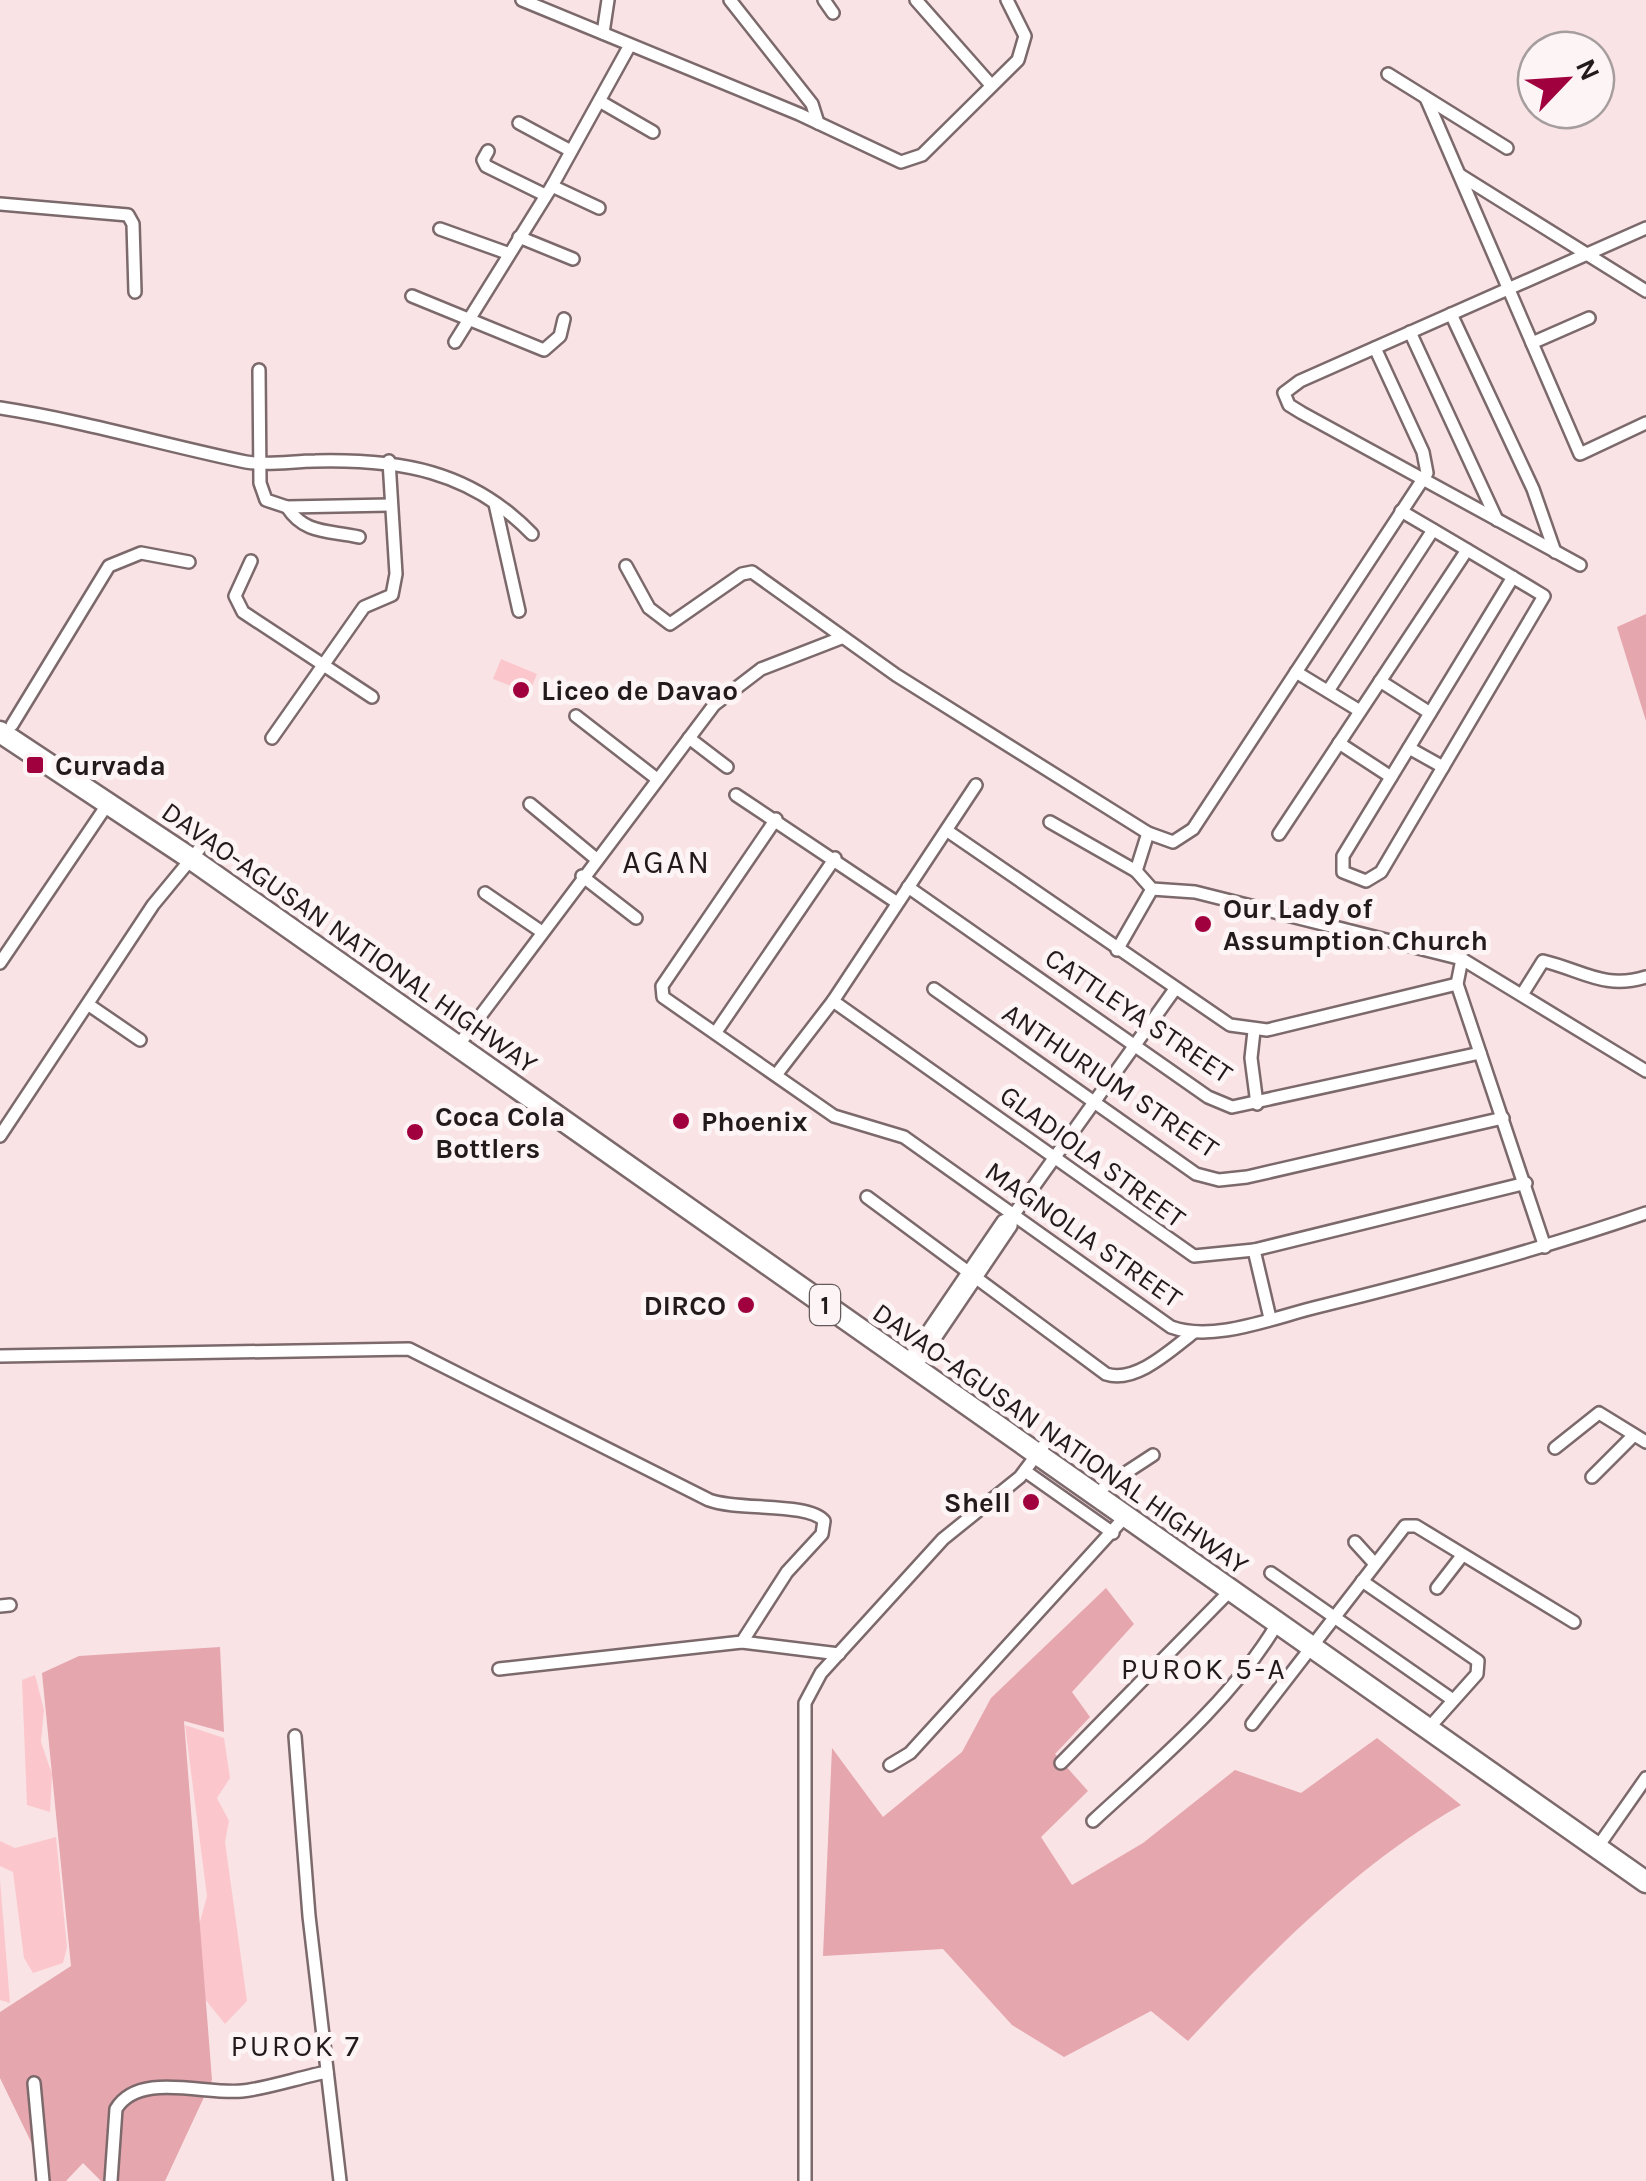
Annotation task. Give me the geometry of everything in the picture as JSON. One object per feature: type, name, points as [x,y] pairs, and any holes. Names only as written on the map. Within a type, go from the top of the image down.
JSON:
[{"type":"highway","name":"DAVAO-AGUSAN NATIONAL HIGHWAY","points":[[4,725],[110,802],[199,848]]},
{"type":"highway","name":"DAVAO-AGUSAN NATIONAL HIGHWAY","points":[[4,725],[199,848],[461,1042],[914,1360],[1118,1526],[1435,1720],[1646,1882]]},
{"type":"highway","name":"DAVAO-AGUSAN NATIONAL HIGHWAY","points":[[1035,1457],[1104,1487],[1314,1644],[1600,1843],[1646,1868]]},
{"type":"street","points":[[602,33],[608,0]]},
{"type":"street","points":[[730,0],[812,104],[818,122]]},
{"type":"street","points":[[824,0],[833,13]]},
{"type":"street","points":[[916,0],[990,85]]},
{"type":"street","points":[[528,2],[818,122],[901,162],[911,161],[1024,51],[1025,36],[1007,0]]},
{"type":"street","points":[[456,342],[601,102],[630,45]]},
{"type":"street","points":[[1388,74],[1507,148]]},
{"type":"street","points":[[1426,98],[1580,454],[1646,423]]},
{"type":"street","points":[[601,102],[653,132]]},
{"type":"street","points":[[799,114],[812,104]]},
{"type":"street","points":[[519,123],[572,151]]},
{"type":"street","points":[[488,151],[483,160],[486,166],[599,208]]},
{"type":"street","points":[[1460,175],[1646,291]]},
{"type":"street","points":[[0,204],[128,214],[133,224],[135,292]]},
{"type":"street","points":[[1580,565],[1422,481],[1284,398],[1292,385],[1646,228]]},
{"type":"street","points":[[440,229],[507,253]]},
{"type":"street","points":[[518,236],[573,259]]},
{"type":"street","points":[[412,296],[544,350],[560,336],[564,319]]},
{"type":"street","points":[[1451,314],[1550,532],[1555,552]]},
{"type":"street","points":[[1532,343],[1589,318]]},
{"type":"street","points":[[1410,332],[1497,520]]},
{"type":"street","points":[[626,566],[642,598],[665,623],[675,622],[747,572],[842,638],[1148,833],[1172,842],[1188,835],[1427,474],[1423,452],[1375,348]]},
{"type":"street","points":[[259,370],[260,484],[266,500],[287,507],[390,506]]},
{"type":"street","points":[[0,408],[85,422],[219,457],[261,461],[389,461],[432,469],[495,504],[532,534]]},
{"type":"street","points":[[272,738],[364,607],[392,595],[396,574],[389,461]]},
{"type":"street","points":[[495,504],[520,612]]},
{"type":"street","points":[[287,507],[296,521],[312,530],[358,537]]},
{"type":"street","points":[[1401,511],[1544,596],[1382,872],[1366,881],[1343,872],[1340,862],[1513,578]]},
{"type":"street","points":[[1328,691],[1434,530]]},
{"type":"street","points":[[1540,544],[1550,532]]},
{"type":"street","points":[[1279,834],[1467,550]]},
{"type":"street","points":[[4,725],[109,566],[142,552],[190,562]]},
{"type":"street","points":[[251,561],[237,588],[238,604],[372,697]]},
{"type":"street","points":[[461,1042],[582,876],[689,738],[737,684],[786,658],[842,638]]},
{"type":"street","points":[[1296,672],[1360,712]]},
{"type":"street","points":[[1380,682],[1430,713]]},
{"type":"street","points":[[576,716],[657,779]]},
{"type":"street","points":[[689,738],[727,767]]},
{"type":"street","points":[[1339,743],[1391,777]]},
{"type":"street","points":[[1409,748],[1443,767]]},
{"type":"street","points":[[776,1076],[833,1001],[896,902],[949,832],[976,785]]},
{"type":"street","points":[[736,795],[836,858],[896,902]]},
{"type":"street","points":[[0,963],[110,802]]},
{"type":"street","points":[[530,804],[596,858]]},
{"type":"street","name":"MAGNOLIA STREET","points":[[776,819],[662,986],[663,997],[834,1116],[904,1137],[1160,1320],[1193,1333],[1270,1318],[1545,1248],[1646,1213]]},
{"type":"street","points":[[1050,822],[1136,871],[1152,889],[1195,892],[1462,959],[1646,1072]]},
{"type":"street","points":[[949,832],[1230,1025],[1254,1030],[1457,984]]},
{"type":"street","points":[[1136,871],[1148,833]]},
{"type":"street","points":[[0,1136],[153,905],[199,848]]},
{"type":"street","points":[[716,1032],[836,858]]},
{"type":"street","points":[[582,876],[636,918]]},
{"type":"street","name":"CATTLEYA STREET","points":[[908,887],[1133,1044],[1232,1107],[1480,1053]]},
{"type":"street","points":[[1117,950],[1152,889]]},
{"type":"street","points":[[485,893],[542,932]]},
{"type":"street","points":[[1462,959],[1457,984],[1545,1248]]},
{"type":"street","points":[[1523,993],[1543,961],[1591,980],[1615,984],[1646,977]]},
{"type":"street","name":"ANTHURIUM STREET","points":[[934,989],[1196,1174],[1219,1180],[1503,1118]]},
{"type":"street","points":[[914,1360],[1175,989]]},
{"type":"street","name":"GLADIOLA STREET","points":[[833,1001],[1182,1250],[1204,1258],[1254,1250],[1526,1184]]},
{"type":"street","points":[[89,1006],[140,1040]]},
{"type":"street","points":[[1254,1030],[1251,1058],[1257,1104]]},
{"type":"street","points":[[867,1196],[1114,1377],[1134,1372],[1193,1333]]},
{"type":"street","points":[[1254,1250],[1270,1318]]},
{"type":"street","points":[[0,1356],[384,1348],[428,1355],[709,1500],[725,1506],[812,1512],[822,1517],[822,1534],[787,1572],[742,1642]]},
{"type":"street","points":[[1556,1448],[1599,1413],[1646,1442]]},
{"type":"street","points":[[1592,1477],[1634,1435]]},
{"type":"street","points":[[1104,1487],[1153,1455]]},
{"type":"street","points":[[805,2181],[802,1725],[812,1688],[944,1538],[1035,1457]]},
{"type":"street","points":[[1252,1724],[1375,1564],[1410,1525],[1574,1622]]},
{"type":"street","points":[[890,1765],[910,1753],[1118,1526]]},
{"type":"street","points":[[1356,1542],[1375,1564]]},
{"type":"street","points":[[1438,1588],[1461,1557]]},
{"type":"street","points":[[1271,1573],[1453,1700]]},
{"type":"street","points":[[1362,1581],[1478,1661],[1477,1674],[1435,1720]]},
{"type":"street","points":[[1061,1763],[1229,1592]]},
{"type":"street","points":[[1093,1821],[1243,1674],[1277,1624]]},
{"type":"street","points":[[499,1669],[632,1651],[742,1642],[839,1654]]},
{"type":"street","points":[[295,1736],[340,2181]]},
{"type":"street","points":[[1600,1843],[1646,1778]]},
{"type":"street","points":[[111,2181],[116,2109],[133,2092],[186,2088],[248,2091],[326,2072]]},
{"type":"street","points":[[34,2083],[44,2181]]},
{"type":"shaded area","points":[[1646,614],[1646,721],[1617,627]]},
{"type":"shaded area","points":[[501,659],[537,674],[529,693],[493,679]]},
{"type":"shaded area","points":[[1106,1588],[1134,1624],[1072,1692],[1090,1717],[1055,1754],[1088,1791],[1041,1837],[1072,1885],[1143,1843],[1235,1770],[1301,1793],[1377,1738],[1461,1805],[1386,1855],[1316,1912],[1188,2041],[1151,2011],[1064,2057],[1012,2025],[943,1949],[823,1956],[832,1748],[883,1817],[962,1752],[991,1698]]},
{"type":"shaded area","points":[[220,1647],[224,1732],[184,1721],[212,2080],[165,2181],[101,2181],[83,2163],[66,2181],[50,2181],[0,2078],[0,2012],[71,1966],[42,1673],[79,1656]]},
{"type":"shaded area","points":[[35,1675],[44,1710],[41,1742],[52,1774],[50,1812],[27,1805],[22,1680]]},
{"type":"shaded area","points":[[185,1725],[224,1738],[230,1778],[217,1798],[229,1821],[225,1842],[247,2001],[225,2024],[200,1993],[198,1929],[207,1896]]},
{"type":"shaded area","points":[[56,1837],[67,1947],[63,1963],[33,1973],[24,1958],[13,1872],[0,1866],[0,1841],[15,1848]]},
{"type":"shaded area","points":[[0,1880],[10,2003],[0,2000]]},
{"type":"place","name":"Liceo de Davao","points":[[521,690]]},
{"type":"place","name":"Curvada","points":[[35,765]]},
{"type":"place","name":"Our Lady of Assumption Church","points":[[1203,924]]},
{"type":"place","name":"Phoenix","points":[[681,1121]]},
{"type":"place","name":"Coca Cola Bottlers","points":[[415,1132]]},
{"type":"place","name":"DIRCO","points":[[746,1305]]},
{"type":"place","name":"Shell","points":[[1031,1502]]},
{"type":"district","name":"AGAN","points":[[667,862]]},
{"type":"district","name":"PUROK 5-A","points":[[1204,1669]]},
{"type":"district","name":"PUROK 7","points":[[296,2046]]}]
